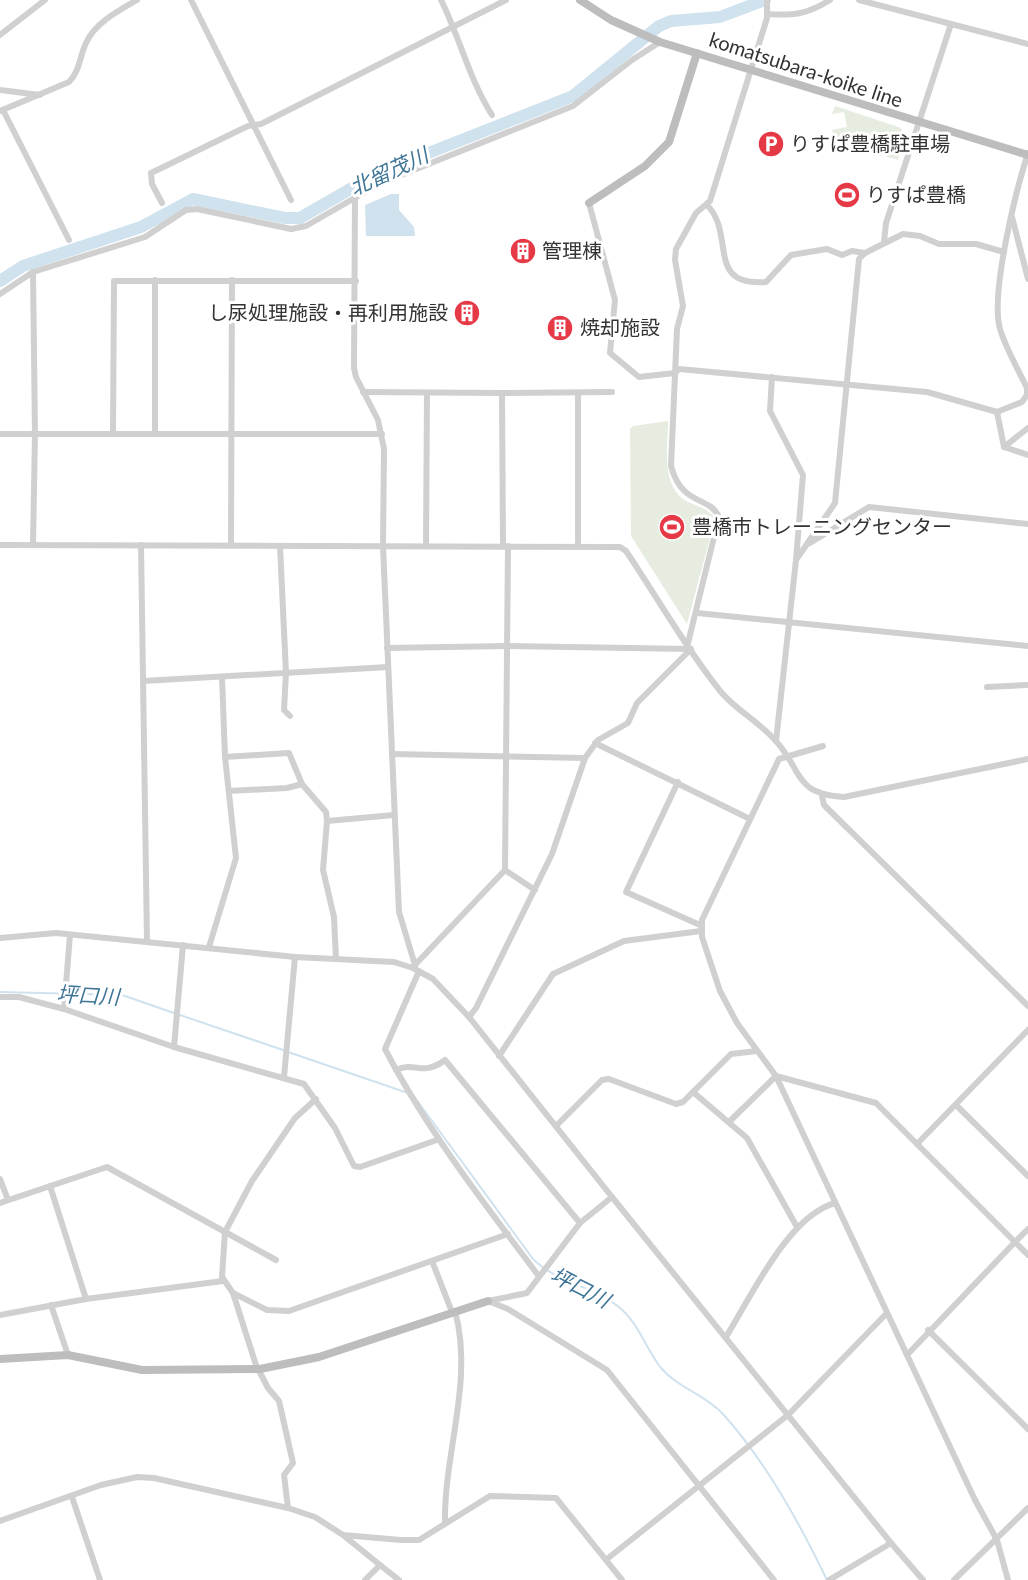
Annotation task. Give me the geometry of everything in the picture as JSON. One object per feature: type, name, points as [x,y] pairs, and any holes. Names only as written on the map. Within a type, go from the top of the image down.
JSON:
[{"type":"street","points":[[0,35],[45,0]]},
{"type":"street","points":[[69,240],[2,111],[69,82],[76,75],[91,34],[103,22],[136,0]]},
{"type":"street","points":[[191,0],[291,200]]},
{"type":"street","points":[[441,0],[454,26],[471,76],[492,115]]},
{"type":"street","points":[[162,202],[152,184],[151,173],[254,125],[506,0]]},
{"type":"street","name":"komatsubara-koike line","points":[[580,0],[658,41],[917,123],[1028,154]]},
{"type":"street","points":[[468,1017],[476,1008],[552,854],[585,758],[595,743],[628,723],[637,703],[690,646],[718,517],[715,509],[686,495],[675,482],[671,466],[677,329],[683,298],[675,260],[676,249],[696,213],[710,201],[751,70],[767,11],[767,0]]},
{"type":"street","points":[[767,11],[798,15],[813,11],[830,0]]},
{"type":"street","points":[[859,0],[1028,44]]},
{"type":"street","points":[[885,242],[886,223],[951,24]]},
{"type":"street","points":[[0,294],[33,272],[145,237],[186,210],[196,209],[291,229],[306,226],[379,184],[573,106],[658,41]]},
{"type":"street","points":[[697,53],[669,142],[660,154],[645,166],[589,203],[615,300],[609,353],[639,376],[675,373],[679,369],[772,377],[927,393],[997,412],[1022,402],[1027,395],[1027,388],[1000,328],[998,311],[1004,252],[1028,154]]},
{"type":"street","points":[[0,90],[41,95]]},
{"type":"street","points":[[355,198],[354,368],[382,434],[383,546],[399,912],[416,968]]},
{"type":"street","points":[[707,205],[717,216],[726,265],[734,276],[743,281],[766,282],[791,255],[827,249],[842,255],[852,251],[865,252]]},
{"type":"street","points":[[1012,217],[1028,279]]},
{"type":"street","points":[[796,560],[810,543],[835,503],[859,259],[865,252],[908,234],[939,244],[976,244],[1004,252]]},
{"type":"street","points":[[33,272],[35,434],[33,544]]},
{"type":"street","points":[[155,433],[156,280]]},
{"type":"street","points":[[231,545],[232,280]]},
{"type":"street","points":[[113,433],[114,281],[356,281]]},
{"type":"street","points":[[772,377],[770,411],[803,475],[776,741]]},
{"type":"street","points":[[363,392],[612,392]]},
{"type":"street","points":[[426,546],[427,393]]},
{"type":"street","points":[[502,393],[507,646],[505,870],[416,968],[385,1045],[411,1098],[438,1140],[539,1274]]},
{"type":"street","points":[[578,393],[578,546]]},
{"type":"street","points":[[997,412],[1004,447]]},
{"type":"street","points":[[1004,447],[1028,428]]},
{"type":"street","points":[[0,434],[382,434]]},
{"type":"street","points":[[1004,447],[1028,455]]},
{"type":"street","points":[[810,543],[869,507],[1028,524]]},
{"type":"street","points":[[0,545],[620,547],[627,551],[722,693],[776,741],[806,785],[822,796],[844,797],[1028,759]]},
{"type":"street","points":[[141,545],[147,942]]},
{"type":"street","points":[[280,546],[286,673],[284,710],[290,716]]},
{"type":"street","points":[[697,612],[1028,646]]},
{"type":"street","points":[[387,648],[690,646]]},
{"type":"street","points":[[143,681],[388,667]]},
{"type":"street","points":[[209,947],[235,866],[225,757],[222,677]]},
{"type":"street","points":[[987,687],[1028,685]]},
{"type":"street","points":[[595,743],[750,819]]},
{"type":"street","points":[[823,746],[779,759],[700,928],[720,991],[737,1023],[776,1076],[886,1314],[975,1500],[997,1540],[1008,1580]]},
{"type":"street","points":[[225,757],[289,753],[302,784],[326,812],[323,870],[334,917],[336,959]]},
{"type":"street","points":[[392,754],[585,758]]},
{"type":"street","points":[[678,782],[626,891],[700,928]]},
{"type":"street","points":[[229,791],[286,788],[302,784]]},
{"type":"street","points":[[822,796],[824,805],[1028,1006]]},
{"type":"street","points":[[327,821],[394,815]]},
{"type":"street","points":[[505,870],[535,890]]},
{"type":"street","points":[[499,1056],[553,974],[624,941],[700,928]]},
{"type":"street","points":[[64,1009],[70,935]]},
{"type":"street","points":[[0,938],[70,935],[295,957],[394,962],[416,968],[444,989],[468,1017],[923,1580]]},
{"type":"street","points":[[174,1047],[183,945]]},
{"type":"street","points":[[284,1077],[295,957]]},
{"type":"street","points":[[0,997],[19,997],[64,1009],[174,1047],[304,1084],[335,1128],[354,1166],[360,1167],[438,1140]]},
{"type":"street","points":[[917,1144],[1028,1030]]},
{"type":"street","points":[[556,1126],[602,1080],[609,1079],[676,1104],[683,1102],[731,1054],[757,1051]]},
{"type":"street","points":[[396,1070],[402,1068],[433,1069],[445,1060],[580,1223]]},
{"type":"street","points":[[729,1122],[776,1076]]},
{"type":"street","points":[[776,1076],[876,1103],[1028,1255]]},
{"type":"street","points":[[693,1092],[747,1138],[797,1227]]},
{"type":"street","points":[[288,1508],[284,1475],[293,1462],[279,1401],[268,1388],[233,1293],[223,1281],[225,1232],[265,1158],[295,1118],[316,1099]]},
{"type":"street","points":[[956,1105],[1028,1176]]},
{"type":"street","points":[[0,1203],[107,1167],[276,1260]]},
{"type":"street","points":[[0,1179],[8,1200]]},
{"type":"street","points":[[50,1186],[86,1299]]},
{"type":"street","points":[[0,1359],[68,1355],[142,1370],[260,1369],[319,1357],[488,1301],[527,1293],[539,1274],[580,1223],[612,1197]]},
{"type":"street","points":[[726,1337],[791,1232],[824,1206],[835,1203]]},
{"type":"street","points":[[907,1355],[928,1330],[1028,1229]]},
{"type":"street","points":[[233,1293],[267,1310],[290,1311],[508,1234]]},
{"type":"street","points":[[432,1261],[461,1335],[461,1373],[445,1522]]},
{"type":"street","points":[[0,1315],[86,1299],[223,1281]]},
{"type":"street","points":[[488,1301],[508,1309],[607,1370],[774,1580]]},
{"type":"street","points":[[51,1305],[68,1355]]},
{"type":"street","points":[[607,1559],[788,1415],[886,1314]]},
{"type":"street","points":[[928,1330],[1028,1429]]},
{"type":"street","points":[[0,1521],[72,1497],[100,1485],[137,1477],[154,1478],[315,1516],[343,1535],[399,1580]]},
{"type":"street","points":[[343,1535],[419,1540],[490,1496],[556,1498],[622,1580]]},
{"type":"street","points":[[72,1497],[100,1580]]},
{"type":"street","points":[[954,1580],[1028,1508]]},
{"type":"street","points":[[829,1579],[891,1543]]},
{"type":"street","points":[[365,1580],[380,1565]]},
{"type":"shaded area","points":[[835,106],[901,128],[905,137],[898,160],[834,141],[832,130],[847,127],[844,112],[832,114]]},
{"type":"shaded area","name":"豊橋市トレーニングセンター","points":[[668,421],[667,466],[673,487],[688,502],[707,511],[715,519],[687,624],[631,536],[630,429],[633,426]]},
{"type":"water","points":[[391,194],[399,194],[399,210],[414,227],[415,236],[366,236],[365,205]]},
{"type":"waterway","name":"北留茂川","points":[[0,281],[23,266],[141,227],[193,199],[285,218],[300,218],[378,173],[573,96],[659,26],[671,21],[720,17],[765,0]]},
{"type":"waterway","name":"坪口川","points":[[0,992],[122,995],[174,1013]]},
{"type":"waterway","name":"坪口川","points":[[180,1015],[283,1050]]},
{"type":"waterway","name":"坪口川","points":[[288,1052],[408,1093]]},
{"type":"waterway","name":"坪口川","points":[[413,1095],[533,1259],[553,1274],[599,1294],[620,1308],[632,1321],[661,1368],[675,1381],[709,1402],[723,1414],[781,1493],[827,1580]]},
{"type":"place","name":"りすぱ豊橋駐車場","points":[[771,144]]},
{"type":"place","name":"りすぱ豊橋","points":[[847,195]]},
{"type":"place","name":"管理棟","points":[[523,251]]},
{"type":"place","name":"し尿処理施設・再利用施設","points":[[467,313]]},
{"type":"place","name":"焼却施設","points":[[560,328]]},
{"type":"place","name":"豊橋市トレーニングセンター","points":[[672,527]]}]
